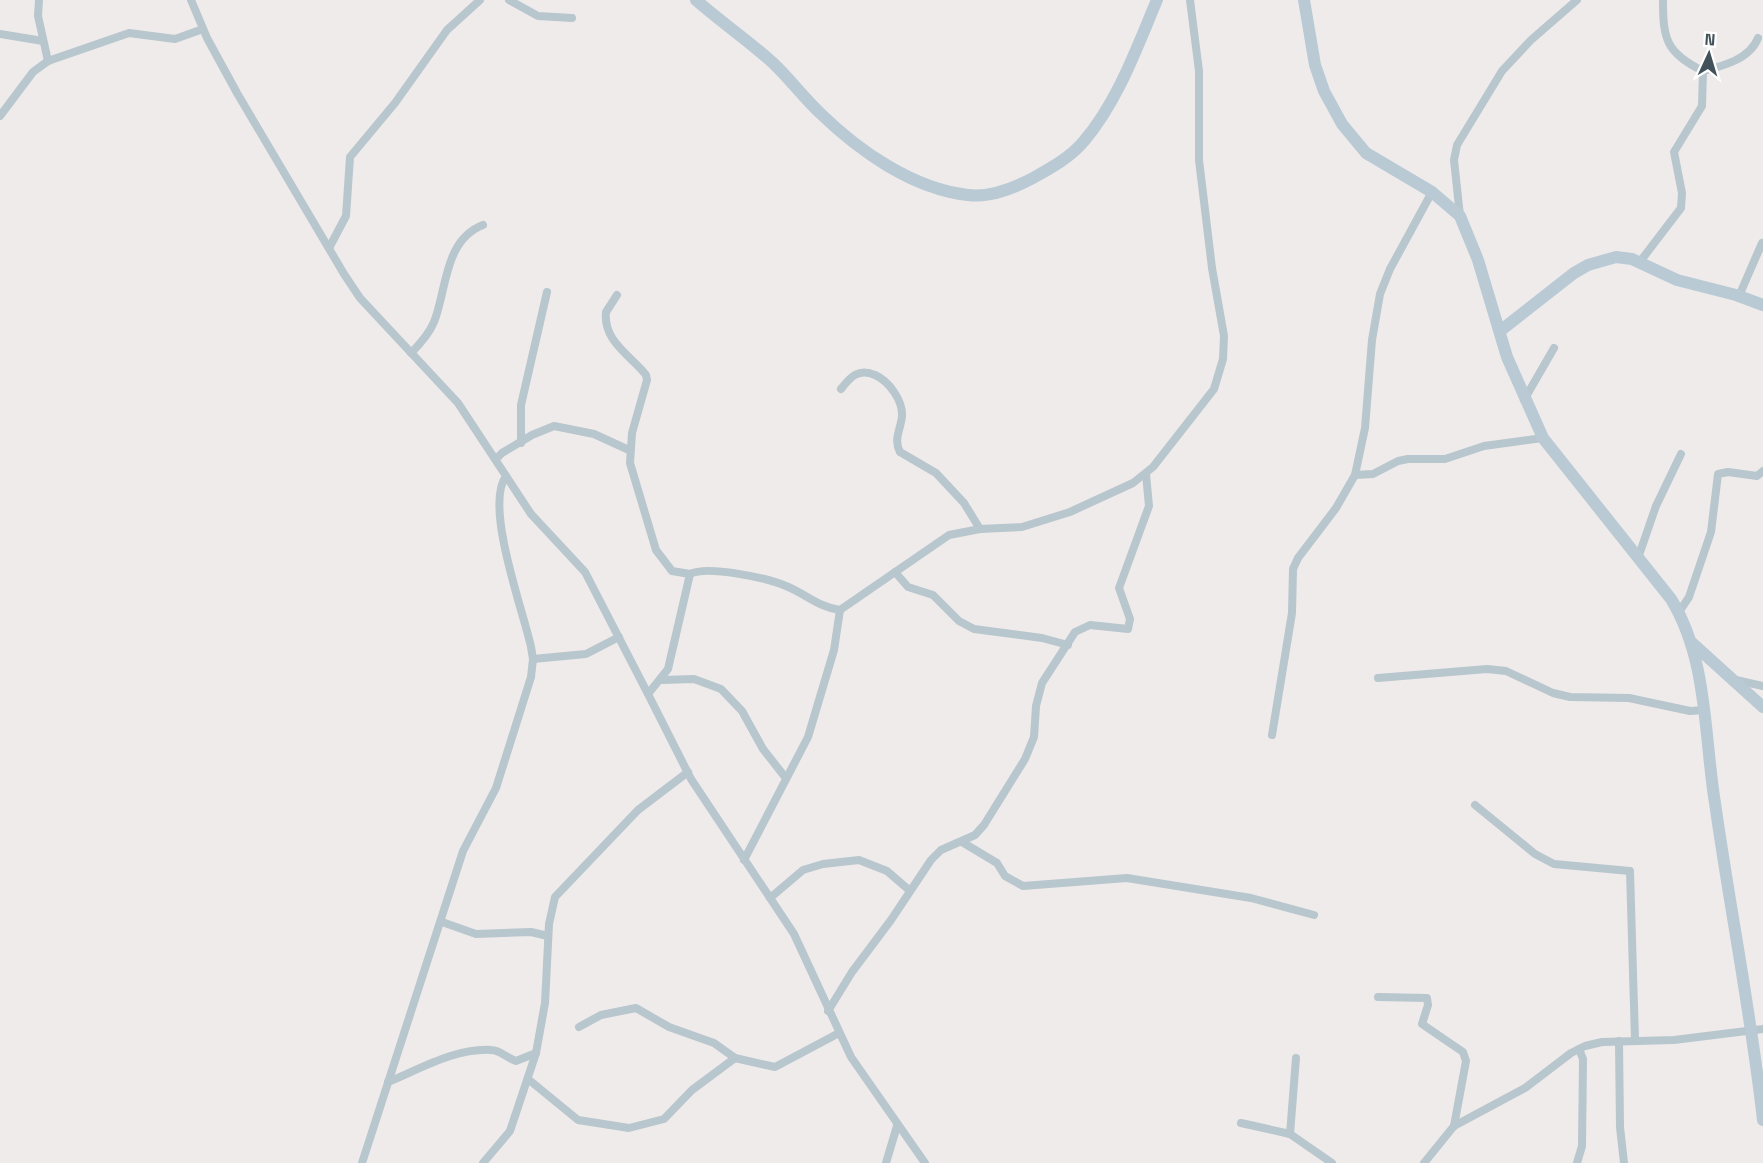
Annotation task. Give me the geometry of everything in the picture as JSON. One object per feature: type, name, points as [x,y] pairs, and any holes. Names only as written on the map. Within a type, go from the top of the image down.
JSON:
[{"type":"main road","points":[[696,0],[773,63],[820,113],[849,139],[887,164],[935,189],[969,196],[1007,190],[1025,182],[1067,157],[1084,142],[1116,89],[1157,0]]},
{"type":"main road","points":[[1304,0],[1315,65],[1324,91],[1342,124],[1366,153],[1432,192],[1460,216],[1478,260],[1524,400],[1543,438],[1679,612],[1691,641],[1704,710],[1714,802],[1758,1029],[1763,1120]]},
{"type":"main road","points":[[1500,331],[1557,285],[1588,265],[1617,257],[1639,263],[1677,280],[1739,296],[1763,305]]},
{"type":"main road","points":[[1691,641],[1704,657],[1736,680],[1763,707]]},
{"type":"street","points":[[39,0],[38,16],[48,61]]},
{"type":"street","points":[[329,248],[346,216],[350,157],[395,103],[447,30],[480,0]]},
{"type":"street","points":[[509,0],[538,16],[572,18]]},
{"type":"street","points":[[744,860],[785,777],[808,737],[834,650],[840,610],[949,534],[980,529],[1012,529],[1070,512],[1133,483],[1146,474],[1214,389],[1225,347],[1199,160],[1199,71],[1190,0]]},
{"type":"street","points":[[1460,216],[1454,169],[1457,145],[1502,71],[1531,40],[1576,0]]},
{"type":"street","points":[[1663,0],[1663,29],[1667,42],[1682,61],[1702,71],[1734,61],[1754,46],[1758,38]]},
{"type":"street","points":[[193,1],[203,29],[237,93],[360,298],[458,402],[531,514],[585,572],[688,772],[803,951],[828,1011],[866,1082],[925,1163]]},
{"type":"street","points":[[0,116],[33,72],[48,61],[89,49],[129,33],[175,39],[203,29]]},
{"type":"street","points":[[0,34],[43,41]]},
{"type":"street","points":[[1639,263],[1681,208],[1682,192],[1674,152],[1702,106],[1702,71]]},
{"type":"street","points":[[1272,735],[1292,613],[1293,569],[1298,558],[1330,516],[1355,475],[1365,428],[1372,340],[1380,294],[1390,269],[1432,192]]},
{"type":"street","points":[[411,353],[433,324],[454,251],[474,229],[483,225]]},
{"type":"street","points":[[1739,296],[1762,243]]},
{"type":"street","points":[[521,443],[521,405],[547,292]]},
{"type":"street","points":[[617,295],[606,312],[610,335],[627,358],[646,375],[647,380],[629,450],[633,474],[656,550],[672,571],[690,574],[702,570],[773,582],[793,589],[817,604],[840,610]]},
{"type":"street","points":[[1524,400],[1554,348]]},
{"type":"street","points":[[841,389],[857,372],[868,372],[882,378],[901,406],[902,415],[897,440],[900,452],[936,473],[964,503],[980,529]]},
{"type":"street","points":[[496,459],[502,453],[547,427],[564,426],[613,441],[629,450]]},
{"type":"street","points":[[1355,475],[1373,474],[1398,461],[1408,459],[1445,459],[1484,446],[1543,438]]},
{"type":"street","points":[[1638,558],[1656,506],[1681,454]]},
{"type":"street","points":[[1679,612],[1689,597],[1711,532],[1718,474],[1728,472],[1757,476],[1763,471]]},
{"type":"street","points":[[828,1011],[852,972],[891,920],[931,860],[941,850],[962,842],[984,825],[1025,759],[1034,737],[1036,706],[1042,682],[1080,628],[1105,625],[1125,630],[1131,625],[1119,588],[1149,506],[1146,474]]},
{"type":"street","points":[[362,1163],[464,851],[496,789],[516,731],[533,659],[517,588],[501,537],[501,485],[506,476]]},
{"type":"street","points":[[895,572],[908,587],[933,595],[959,621],[974,629],[1042,638],[1068,645]]},
{"type":"street","points":[[648,694],[662,680],[671,661],[690,574]]},
{"type":"street","points":[[533,659],[586,654],[619,637]]},
{"type":"street","points":[[1378,678],[1487,669],[1506,671],[1553,693],[1570,697],[1629,698],[1690,711],[1704,710]]},
{"type":"street","points":[[662,680],[694,679],[711,683],[721,689],[742,711],[763,749],[785,777]]},
{"type":"street","points":[[1736,680],[1763,686]]},
{"type":"street","points":[[483,1163],[510,1131],[536,1053],[545,1004],[550,910],[555,897],[562,887],[613,839],[638,810],[688,772]]},
{"type":"street","points":[[1475,805],[1535,854],[1554,864],[1630,871],[1635,1040]]},
{"type":"street","points":[[962,842],[997,863],[1005,876],[1023,886],[1127,878],[1251,898],[1314,915]]},
{"type":"street","points":[[770,898],[803,870],[823,864],[859,860],[887,871],[909,890]]},
{"type":"street","points":[[442,922],[476,933],[531,932],[548,936]]},
{"type":"street","points":[[1378,998],[1427,998],[1428,1005],[1422,1024],[1463,1052],[1466,1061],[1454,1126]]},
{"type":"street","points":[[579,1027],[601,1015],[636,1008],[669,1027],[714,1043],[735,1058],[775,1067],[839,1033]]},
{"type":"street","points":[[1424,1163],[1454,1126],[1525,1088],[1579,1049],[1602,1042],[1705,1037],[1758,1029]]},
{"type":"street","points":[[1620,1041],[1620,1127],[1624,1163]]},
{"type":"street","points":[[1577,1163],[1582,1146],[1583,1059],[1579,1049]]},
{"type":"street","points":[[388,1082],[453,1055],[491,1050],[503,1052],[516,1061],[536,1053]]},
{"type":"street","points":[[528,1079],[578,1120],[629,1128],[664,1119],[692,1090],[735,1058]]},
{"type":"street","points":[[1290,1134],[1296,1058]]},
{"type":"street","points":[[1241,1123],[1290,1134],[1332,1163]]},
{"type":"street","points":[[886,1163],[897,1126]]}]
